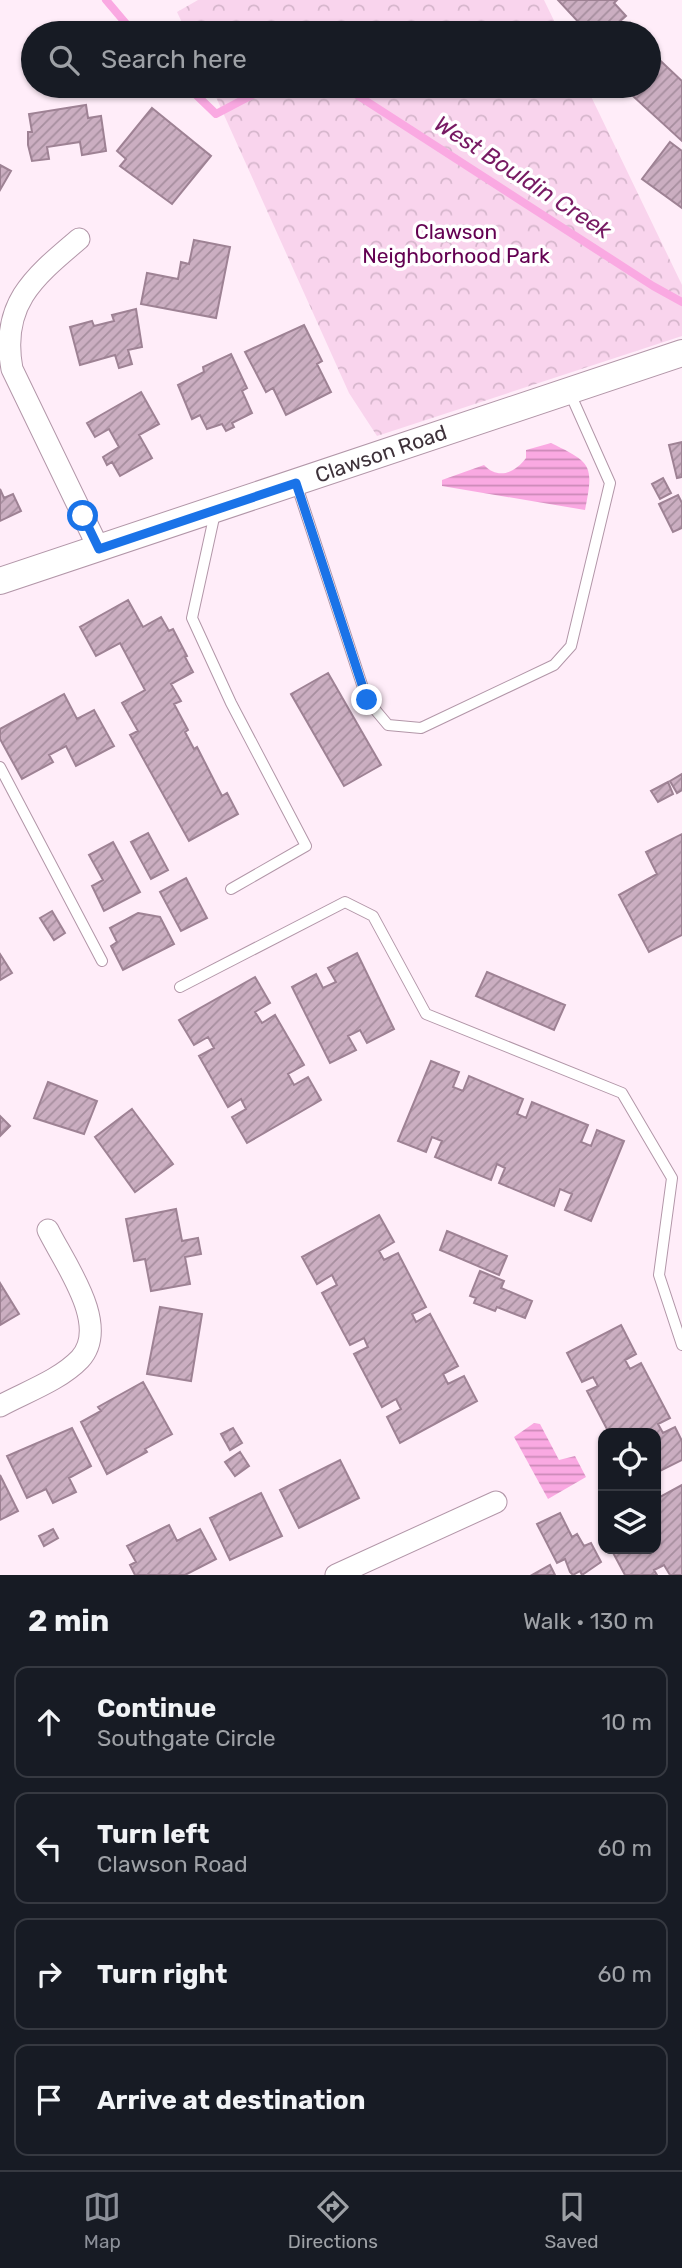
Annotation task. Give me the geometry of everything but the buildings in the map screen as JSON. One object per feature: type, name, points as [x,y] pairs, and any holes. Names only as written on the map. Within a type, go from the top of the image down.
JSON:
[{"type":"street","points":[[79,239],[29,282],[6,323],[4,346],[12,369],[99,549]]},
{"type":"street","name":"Clawson Road","points":[[0,581],[682,353]]},
{"type":"street","points":[[0,1406],[63,1373],[80,1359],[89,1347],[92,1327],[89,1310],[48,1230]]},
{"type":"street","points":[[336,1575],[496,1502]]},
{"type":"lane","points":[[296,483],[367,700],[388,725],[421,728],[554,665],[570,646],[610,483],[569,391]]},
{"type":"lane","points":[[216,510],[192,618],[231,703],[306,846],[231,889]]},
{"type":"lane","points":[[0,767],[102,961]]},
{"type":"lane","points":[[180,987],[345,902],[373,916],[426,1014],[622,1093],[672,1178],[659,1275],[682,1345]]},
{"type":"green space","points":[[198,0],[544,0],[554,21],[181,21],[177,12]]},
{"type":"green space","name":"Clawson Neighborhood Park","points":[[216,98],[592,98],[682,285],[682,336],[377,436],[349,393]]},
{"type":"shaded area","points":[[551,443],[575,456],[587,467],[589,483],[585,510],[442,486],[442,480],[484,465],[495,472],[512,471],[526,458],[526,450]]},
{"type":"shaded area","points":[[534,1423],[540,1424],[559,1460],[575,1456],[586,1477],[548,1499],[514,1437]]},
{"type":"waterway","name":"West Bouldin Creek","points":[[106,0],[124,21]]},
{"type":"waterway","name":"West Bouldin Creek","points":[[199,98],[216,114],[246,98]]},
{"type":"waterway","name":"West Bouldin Creek","points":[[362,98],[682,302]]},
{"type":"route","points":[[83,516],[99,549],[296,483],[367,700]]}]
